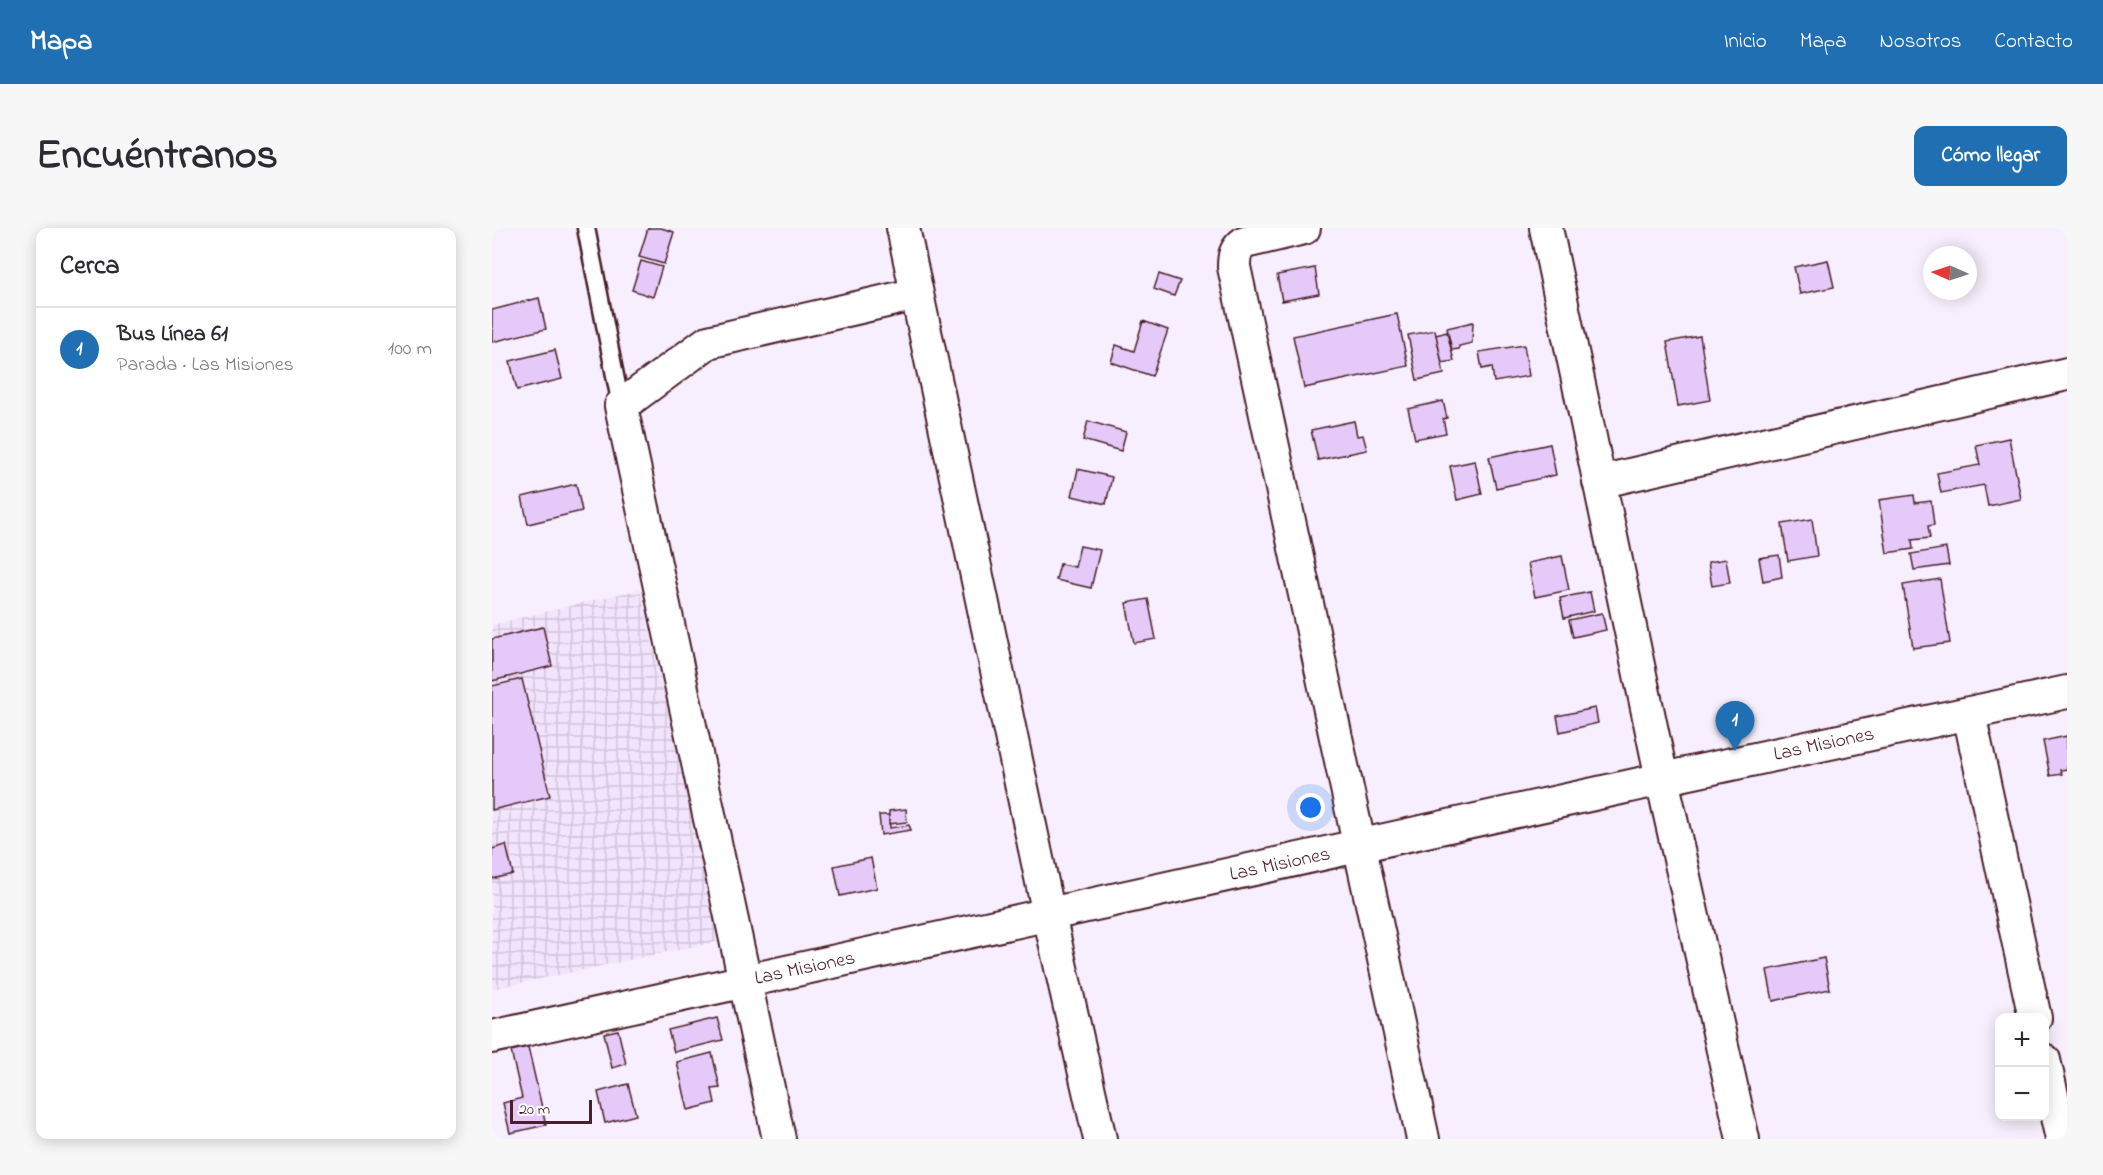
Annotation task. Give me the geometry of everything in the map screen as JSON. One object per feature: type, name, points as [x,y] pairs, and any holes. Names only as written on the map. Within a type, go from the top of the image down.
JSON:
[{"type":"street","points":[[903,228],[1049,915],[1100,1139]]},
{"type":"street","points":[[1304,228],[1245,242],[1238,247],[1234,256],[1234,267],[1422,1139]]},
{"type":"street","points":[[1546,228],[1662,779],[1743,1139]]},
{"type":"street","points":[[779,1139],[621,406],[708,342],[917,294]]},
{"type":"street","points":[[1599,482],[2067,374]]},
{"type":"street","name":"Las Misiones","points":[[492,1037],[2067,692]]},
{"type":"street","points":[[1969,714],[2034,1013]]},
{"type":"street","points":[[2046,1067],[2062,1139]]},
{"type":"lane","points":[[586,228],[621,406]]},
{"type":"shaded area","points":[[640,589],[720,941],[492,989],[492,625]]},
{"type":"building","points":[[648,228],[661,228],[674,232],[664,264],[639,257]]},
{"type":"building","points":[[1828,260],[1834,287],[1800,294],[1794,267]]},
{"type":"building","points":[[641,261],[662,267],[653,297],[632,290]]},
{"type":"building","points":[[1315,268],[1319,294],[1282,301],[1277,275]]},
{"type":"building","points":[[1159,274],[1180,281],[1174,296],[1154,289]]},
{"type":"building","points":[[539,298],[546,329],[492,342],[492,310]]},
{"type":"building","points":[[1397,314],[1408,366],[1304,388],[1293,336]]},
{"type":"building","points":[[1143,321],[1168,330],[1152,376],[1111,362],[1116,345],[1134,351]]},
{"type":"building","points":[[1473,322],[1472,343],[1452,350],[1447,328]]},
{"type":"building","points":[[1435,330],[1444,374],[1417,380],[1408,335]]},
{"type":"building","points":[[1447,332],[1454,361],[1442,363],[1436,335]]},
{"type":"building","points":[[1700,336],[1710,400],[1678,406],[1667,342]]},
{"type":"building","points":[[1524,345],[1529,376],[1494,382],[1492,367],[1482,369],[1479,352]]},
{"type":"building","points":[[555,350],[562,379],[517,390],[510,361]]},
{"type":"building","points":[[1443,401],[1447,418],[1443,419],[1446,433],[1415,439],[1408,409]]},
{"type":"building","points":[[1088,421],[1126,432],[1121,451],[1083,440]]},
{"type":"building","points":[[1354,421],[1357,436],[1363,435],[1367,450],[1318,460],[1311,430]]},
{"type":"building","points":[[2009,438],[2021,499],[1988,506],[1984,485],[1941,493],[1937,473],[1980,465],[1976,445]]},
{"type":"building","points":[[1550,444],[1556,475],[1496,488],[1489,457]]},
{"type":"building","points":[[1475,461],[1482,494],[1457,500],[1450,466]]},
{"type":"building","points":[[1078,469],[1112,477],[1106,504],[1072,496]]},
{"type":"building","points":[[576,484],[582,511],[528,524],[522,497]]},
{"type":"building","points":[[1914,495],[1915,503],[1931,501],[1934,525],[1928,526],[1930,538],[1912,540],[1913,549],[1887,553],[1879,500]]},
{"type":"building","points":[[1812,519],[1817,556],[1788,561],[1782,524]]},
{"type":"building","points":[[1080,546],[1100,550],[1091,588],[1056,580],[1060,564],[1075,567]]},
{"type":"building","points":[[1946,548],[1949,565],[1914,570],[1911,554]]},
{"type":"building","points":[[1779,555],[1782,577],[1763,581],[1759,558]]},
{"type":"building","points":[[1562,556],[1569,590],[1535,597],[1528,563]]},
{"type":"building","points":[[1726,559],[1730,583],[1712,586],[1708,562]]},
{"type":"building","points":[[1940,579],[1950,643],[1913,648],[1903,585]]},
{"type":"building","points":[[1590,592],[1594,611],[1564,618],[1560,598]]},
{"type":"building","points":[[1148,599],[1156,639],[1134,643],[1126,603]]},
{"type":"building","points":[[1602,613],[1606,630],[1573,637],[1569,620]]},
{"type":"building","points":[[543,627],[552,666],[492,681],[492,639]]},
{"type":"building","points":[[522,679],[550,796],[492,810],[492,686]]},
{"type":"building","points":[[1595,708],[1598,723],[1560,732],[1557,716]]},
{"type":"building","points":[[2067,736],[2067,769],[2060,770],[2062,774],[2050,776],[2043,741]]},
{"type":"building","points":[[906,809],[907,822],[889,824],[889,811]]},
{"type":"building","points":[[879,815],[889,815],[890,828],[909,825],[911,830],[881,835]]},
{"type":"building","points":[[506,845],[513,874],[492,879],[492,849]]},
{"type":"building","points":[[871,858],[877,888],[840,896],[834,866]]},
{"type":"building","points":[[1824,958],[1830,989],[1773,1001],[1767,970]]},
{"type":"building","points":[[717,1018],[723,1040],[674,1052],[668,1030]]},
{"type":"building","points":[[618,1030],[626,1064],[612,1068],[604,1033]]},
{"type":"building","points":[[528,1047],[546,1125],[510,1133],[503,1103],[522,1098],[511,1051]]},
{"type":"building","points":[[712,1053],[720,1088],[712,1089],[715,1103],[688,1110],[677,1062]]},
{"type":"building","points":[[628,1084],[636,1115],[605,1123],[598,1092]]},
{"type":"place","name":"Bus Línea 61","points":[[1735,751]]}]
